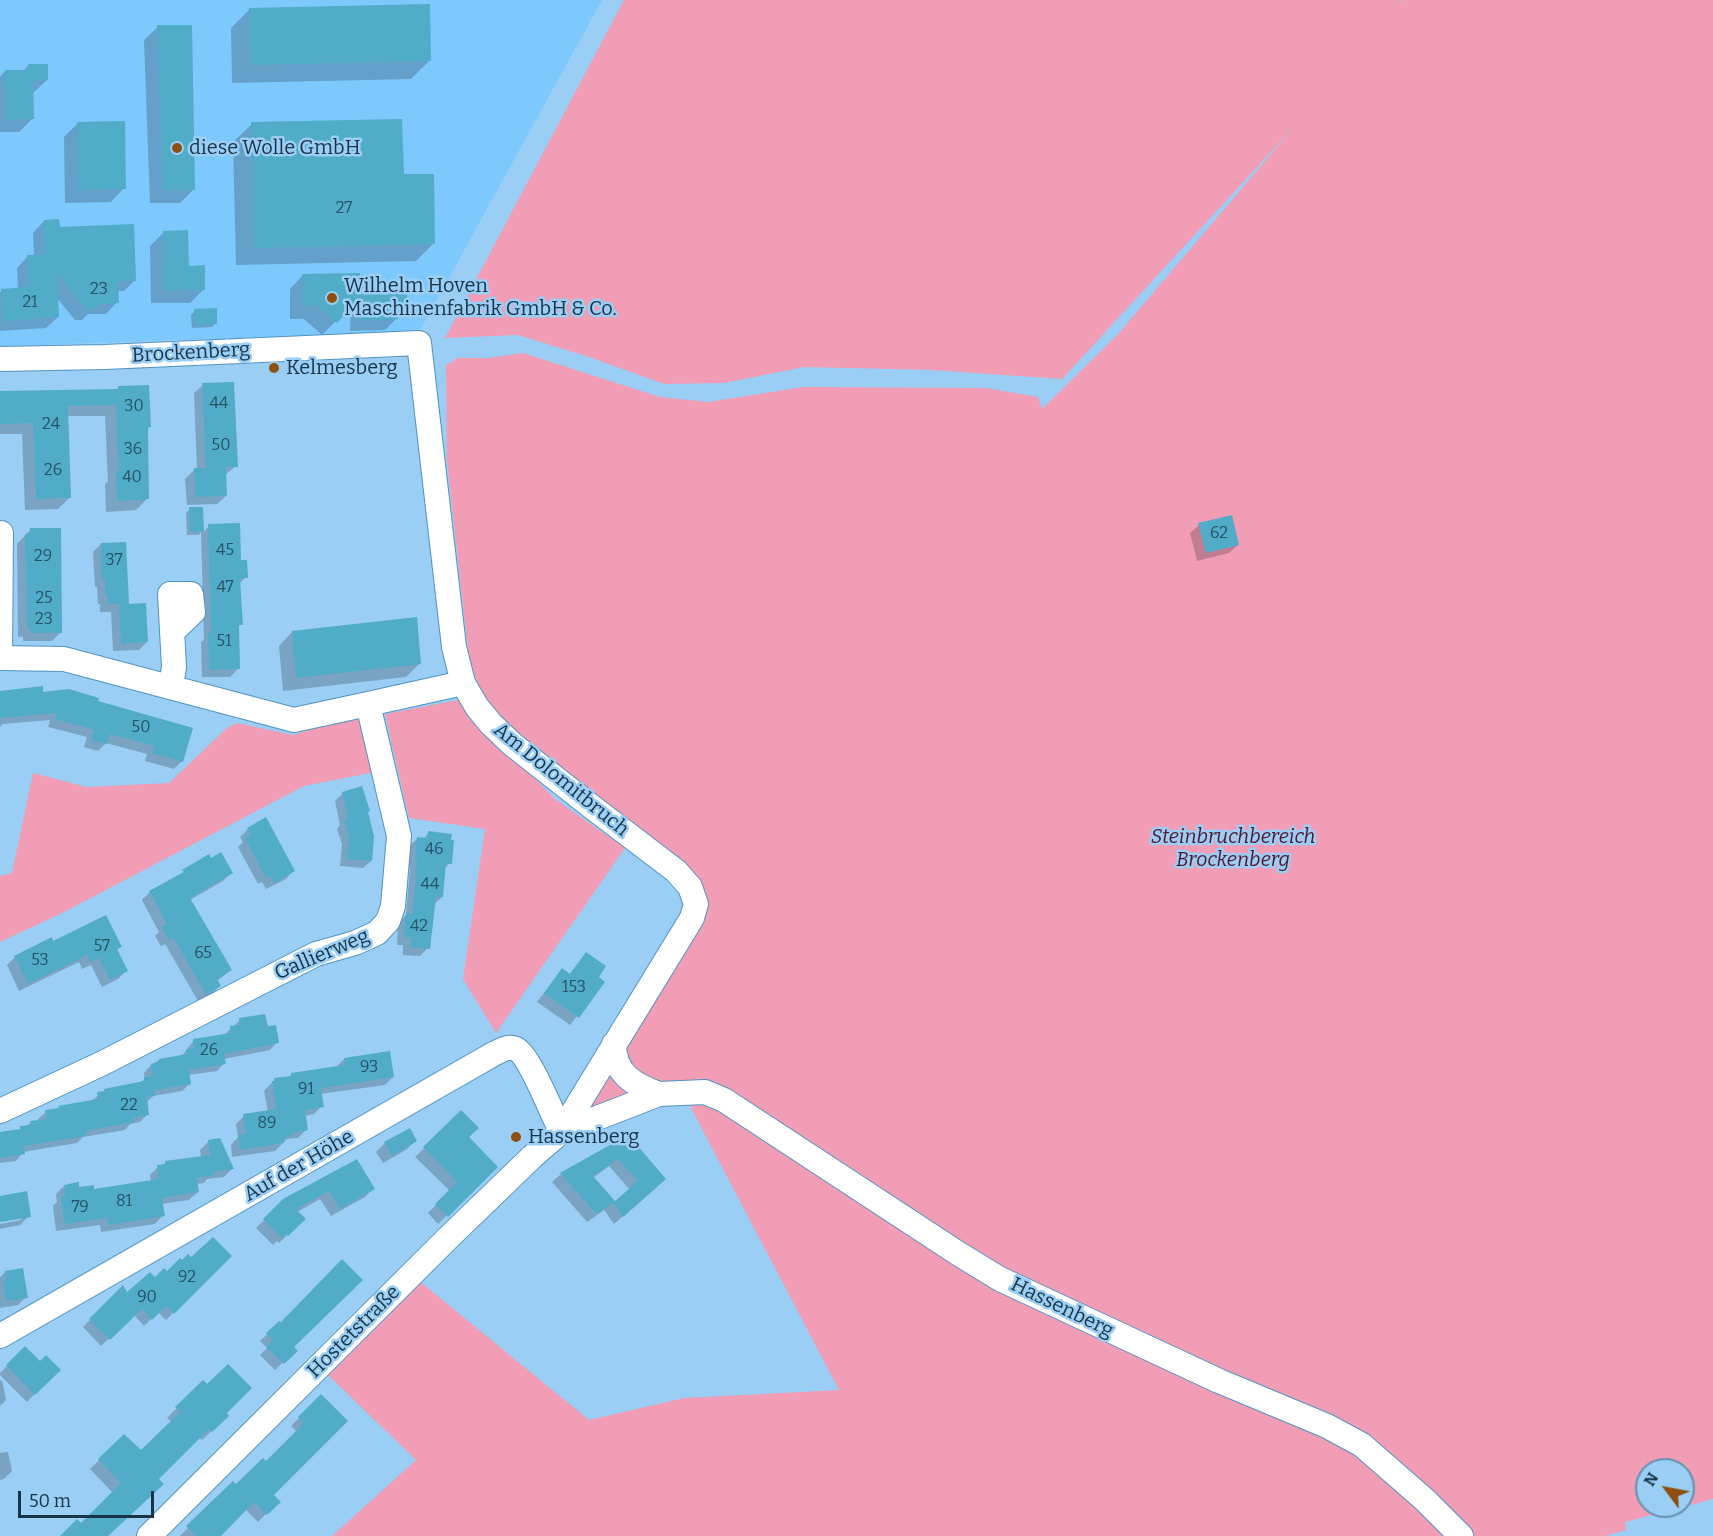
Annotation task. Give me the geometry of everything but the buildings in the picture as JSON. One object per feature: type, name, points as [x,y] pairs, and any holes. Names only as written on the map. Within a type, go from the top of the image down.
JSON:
[{"type":"street","name":"Brockenberg","points":[[0,359],[105,357],[419,343]]},
{"type":"street","name":"Am Dolomitbruch","points":[[419,343],[454,647],[463,683],[477,707],[512,744],[676,872],[690,887],[696,904],[692,918],[656,975]]},
{"type":"street","points":[[1,533],[0,658],[64,659],[294,720],[463,683]]},
{"type":"street","points":[[171,687],[174,667],[172,632]]},
{"type":"street","name":"Gallierweg","points":[[0,1111],[103,1063],[316,954],[355,943],[377,933],[388,921],[393,906],[399,836],[368,704]]},
{"type":"street","name":"Hostetstraße","points":[[149,1536],[450,1236],[561,1132],[656,975]]},
{"type":"street","points":[[614,1044],[614,1058],[617,1067],[638,1086],[659,1094]]},
{"type":"street","name":"Auf der Höhe","points":[[0,1336],[506,1048],[516,1049],[523,1055],[561,1132]]},
{"type":"street","name":"Hassenberg","points":[[659,1094],[705,1092],[724,1100],[1000,1279],[1219,1381],[1336,1431],[1362,1445],[1425,1500],[1461,1536]]},
{"type":"street","name":"Hostetstraße","points":[[561,1132],[659,1094]]},
{"type":"shaded area","points":[[0,0],[602,0],[419,332],[0,346]]},
{"type":"green space","name":"Steinbruchbereich Brockenberg","points":[[624,0],[1401,0],[1401,2],[1403,0],[1713,0],[1713,1499],[1695,1504],[1695,1458],[1635,1458],[1635,1518],[1640,1518],[1625,1522],[1626,1530],[1605,1536],[332,1536],[416,1460],[326,1373],[418,1280],[589,1420],[684,1398],[839,1390],[691,1108],[695,1096],[571,1116],[565,1103],[700,880],[519,743],[484,703],[482,690],[470,668],[447,461],[446,364],[456,358],[488,358],[523,353],[660,397],[708,402],[803,387],[986,388],[1038,397],[1042,409],[1119,333],[1293,128],[1062,379],[931,370],[804,367],[724,383],[664,384],[518,335],[445,338]]},
{"type":"green space","points":[[458,700],[555,799],[625,848],[496,1033],[463,979],[485,829],[409,818],[385,714]]},
{"type":"green space","points":[[362,713],[375,772],[304,786],[62,913],[0,942],[0,876],[12,873],[33,773],[87,787],[169,783],[227,728],[237,723],[293,735]]},
{"type":"place","name":"diese Wolle GmbH","points":[[177,148]]},
{"type":"place","name":"Wilhelm Hoven Maschinenfabrik GmbH & Co.","points":[[332,298]]},
{"type":"place","name":"Kelmesberg","points":[[274,368]]},
{"type":"place","name":"Hassenberg","points":[[516,1137]]}]
